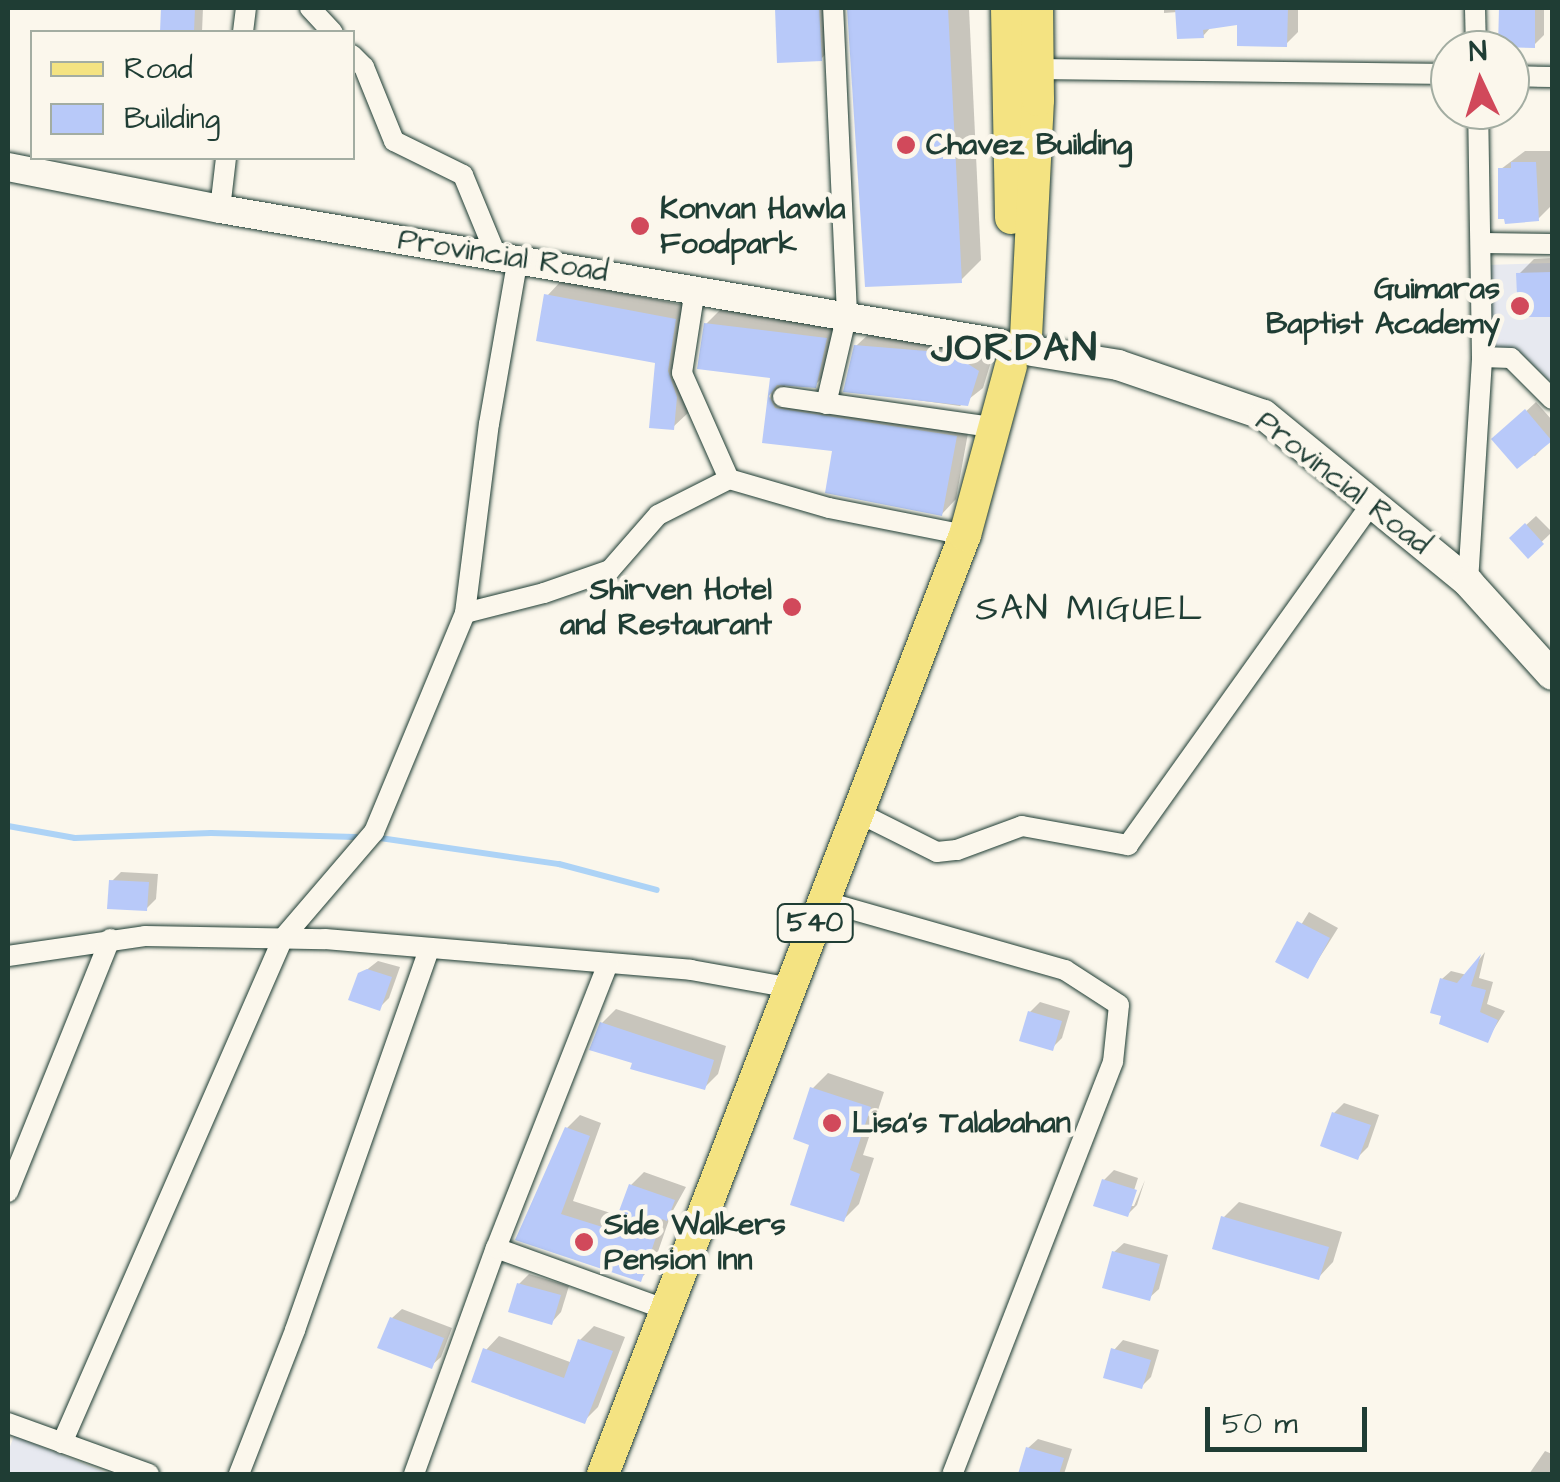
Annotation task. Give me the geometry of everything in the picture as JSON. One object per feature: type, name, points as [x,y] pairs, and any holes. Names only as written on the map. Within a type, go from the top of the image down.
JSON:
[{"type":"main road","name":"540","points":[[1007,8],[1016,346]]},
{"type":"main road","name":"540","points":[[605,1474],[965,535],[1016,346],[1037,69],[1037,8]]},
{"type":"main road","name":"Provincial Road","points":[[1016,346],[1118,365],[1264,415],[1468,582],[1552,675]]},
{"type":"street","points":[[310,8],[330,30]]},
{"type":"street","points":[[826,404],[847,314],[833,8]]},
{"type":"street","points":[[62,1443],[282,938],[374,832],[465,613],[507,257],[463,174],[394,141],[364,67],[355,57]]},
{"type":"street","points":[[1037,69],[1430,74]]},
{"type":"street","points":[[1468,582],[1482,357],[1479,130]]},
{"type":"street","points":[[220,209],[226,160]]},
{"type":"street","name":"Provincial Road","points":[[8,167],[220,209],[1016,346]]},
{"type":"street","points":[[1483,243],[1552,244]]},
{"type":"street","points":[[695,288],[682,372],[729,479]]},
{"type":"street","points":[[1482,357],[1511,358],[1552,399]]},
{"type":"street","points":[[782,397],[996,428]]},
{"type":"street","points":[[465,613],[544,594],[610,570],[658,515],[729,479],[829,508],[965,535]]},
{"type":"street","points":[[858,812],[937,852],[957,850],[1022,826],[1128,845],[1372,502]]},
{"type":"street","points":[[823,900],[1065,970],[1120,1005],[1114,1062],[952,1474]]},
{"type":"street","points":[[8,956],[110,939],[282,938],[691,970],[792,988]]},
{"type":"street","points":[[8,1192],[110,939]]},
{"type":"street","points":[[239,1474],[295,1330],[429,949]]},
{"type":"street","points":[[414,1474],[496,1248],[608,962]]},
{"type":"street","points":[[496,1248],[667,1310]]},
{"type":"street","points":[[8,1423],[149,1474]]},
{"type":"shaded area","name":"Guimaras Baptist Academy","points":[[1552,263],[1552,384],[1519,351],[1488,347],[1486,265]]},
{"type":"shaded area","points":[[14,1436],[109,1474],[8,1474],[8,1452]]},
{"type":"building","points":[[161,8],[195,8],[194,30],[160,30]]},
{"type":"building","points":[[775,8],[819,8],[822,61],[777,63]]},
{"type":"building","name":"Chavez Building","points":[[847,8],[948,8],[962,283],[865,287]]},
{"type":"building","points":[[1175,8],[1288,8],[1287,47],[1237,46],[1237,25],[1203,30],[1204,38],[1177,39]]},
{"type":"building","points":[[1499,8],[1535,8],[1535,48],[1530,48],[1530,30],[1498,30]]},
{"type":"building","points":[[1511,162],[1536,162],[1539,221],[1505,224],[1504,219],[1498,219],[1498,168],[1511,168]]},
{"type":"building","points":[[1552,272],[1552,317],[1518,317],[1516,273]]},
{"type":"building","points":[[544,294],[676,319],[668,371],[677,397],[674,430],[649,428],[655,363],[536,341]]},
{"type":"building","points":[[704,323],[827,338],[816,388],[777,385],[769,396],[775,408],[957,436],[942,516],[825,493],[832,451],[762,443],[770,378],[697,369]]},
{"type":"building","points":[[854,345],[951,353],[979,371],[968,406],[843,392]]},
{"type":"building","points":[[1525,409],[1552,441],[1517,469],[1491,439]]},
{"type":"building","points":[[1525,523],[1544,544],[1528,559],[1509,538]]},
{"type":"building","points":[[109,880],[149,882],[147,911],[107,909]]},
{"type":"building","points":[[1297,921],[1330,938],[1308,979],[1275,962]]},
{"type":"building","points":[[1481,954],[1471,986],[1486,990],[1480,1012],[1498,1020],[1488,1043],[1439,1024],[1441,1016],[1430,1013],[1440,978],[1457,983]]},
{"type":"building","points":[[367,969],[392,977],[380,1011],[348,1000],[358,973]]},
{"type":"building","points":[[1028,1011],[1062,1021],[1053,1051],[1019,1041]]},
{"type":"building","points":[[600,1022],[714,1060],[705,1090],[630,1069],[632,1063],[589,1050]]},
{"type":"building","points":[[810,1087],[871,1107],[850,1170],[860,1174],[844,1222],[790,1205],[809,1145],[793,1139]]},
{"type":"building","points":[[1332,1112],[1371,1125],[1358,1160],[1320,1146]]},
{"type":"building","points":[[565,1127],[590,1136],[561,1214],[612,1230],[629,1184],[675,1200],[667,1221],[662,1219],[641,1282],[515,1240]]},
{"type":"building","points":[[1102,1179],[1137,1190],[1128,1217],[1093,1206]]},
{"type":"building","points":[[1221,1216],[1329,1247],[1319,1280],[1212,1249]]},
{"type":"building","points":[[1112,1251],[1160,1264],[1150,1301],[1102,1288]]},
{"type":"building","points":[[517,1283],[561,1295],[552,1325],[508,1312]]},
{"type":"building","points":[[390,1317],[444,1338],[432,1369],[377,1348]]},
{"type":"building","points":[[578,1339],[613,1351],[585,1424],[471,1382],[483,1348],[564,1378]]},
{"type":"building","points":[[1111,1348],[1151,1360],[1142,1389],[1103,1378]]},
{"type":"building","points":[[1026,1447],[1064,1458],[1059,1474],[1018,1474]]},
{"type":"waterway","points":[[8,826],[75,838],[211,833],[356,837]]},
{"type":"waterway","points":[[380,838],[559,864],[657,890]]},
{"type":"place","name":"Chavez Building","points":[[906,145]]},
{"type":"place","name":"Konvan Hawla Foodpark","points":[[640,226]]},
{"type":"place","name":"Guimaras Baptist Academy","points":[[1520,306]]},
{"type":"place","name":"Shirven Hotel and Restaurant","points":[[792,607]]},
{"type":"place","name":"Lisa's Talabahan","points":[[832,1123]]},
{"type":"place","name":"Side Walkers Pension Inn","points":[[584,1242]]},
{"type":"district","name":"JORDAN","points":[[1015,349]]},
{"type":"district","name":"SAN MIGUEL","points":[[1090,609]]}]
